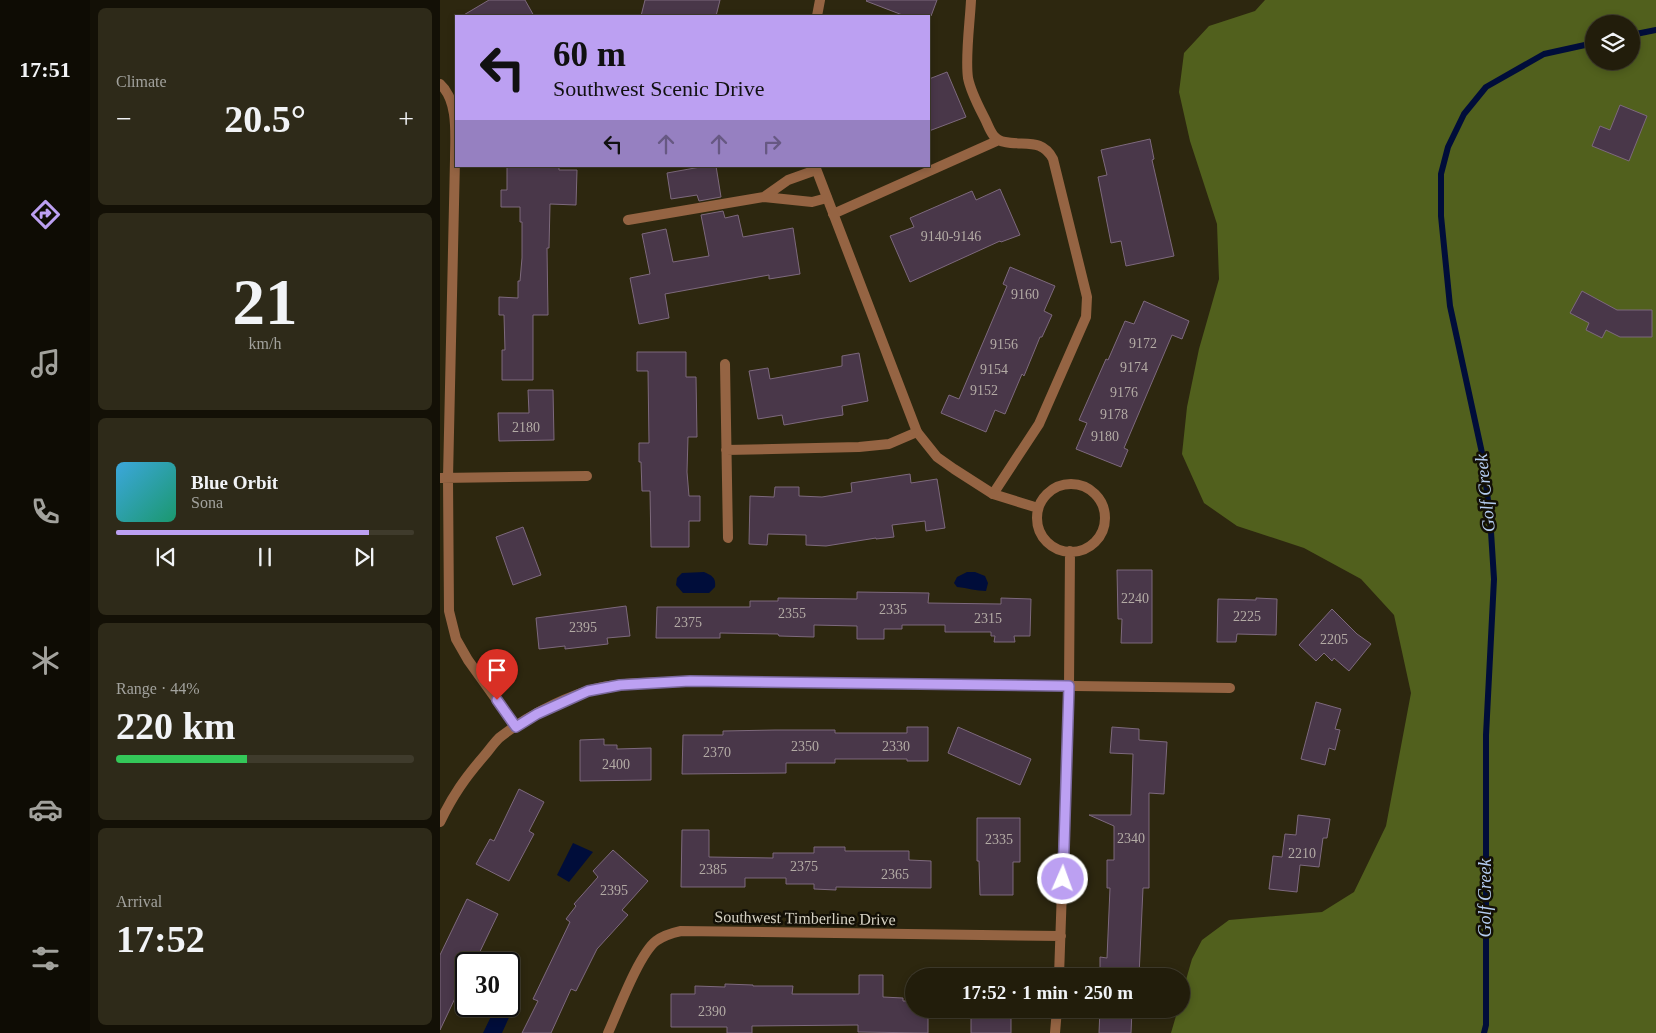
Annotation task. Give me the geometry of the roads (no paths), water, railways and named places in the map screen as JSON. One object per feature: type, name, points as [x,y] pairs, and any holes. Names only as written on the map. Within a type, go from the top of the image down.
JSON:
[{"type":"street","points":[[817,15],[820,0]]},
{"type":"street","points":[[971,0],[968,78],[972,91],[994,137],[1004,142],[1028,143],[1041,146],[1048,151],[1053,159],[1088,307],[1086,317],[1039,424],[993,494]]},
{"type":"street","points":[[440,84],[449,99],[454,115],[455,159],[444,478],[449,611],[456,639],[468,660],[516,727]]},
{"type":"street","points":[[833,214],[999,140]]},
{"type":"street","points":[[764,197],[788,180],[816,168],[917,432],[938,458],[993,494],[1038,508]]},
{"type":"street","points":[[628,220],[764,197],[812,202],[827,198]]},
{"type":"street","points":[[725,364],[728,538]]},
{"type":"street","points":[[726,450],[859,447],[889,444],[917,432]]},
{"type":"street","points":[[444,478],[587,476]]},
{"type":"street","points":[[1072,484],[1083,486],[1093,492],[1100,500],[1104,511],[1104,522],[1101,533],[1095,542],[1075,552],[1070,551],[1053,547],[1045,540],[1039,530],[1037,519],[1038,508],[1043,498],[1051,490],[1061,485],[1072,484]]},
{"type":"street","points":[[1059,968],[1069,686],[1070,551]]},
{"type":"street","points":[[440,822],[450,800],[464,779],[499,739],[537,714],[588,691],[620,685],[690,681],[1230,688]]},
{"type":"street","name":"Southwest Timberline Drive","points":[[608,1033],[644,954],[655,942],[674,932],[1061,936]]},
{"type":"street","points":[[1056,1033],[1057,1018]]},
{"type":"waterway","name":"Golf Creek","points":[[1640,33],[1656,30]]},
{"type":"waterway","name":"Golf Creek","points":[[1484,1033],[1486,1025],[1486,735],[1494,579],[1490,516],[1482,453],[1450,306],[1441,216],[1441,174],[1448,147],[1464,114],[1486,87],[1544,54],[1585,45]]}]
